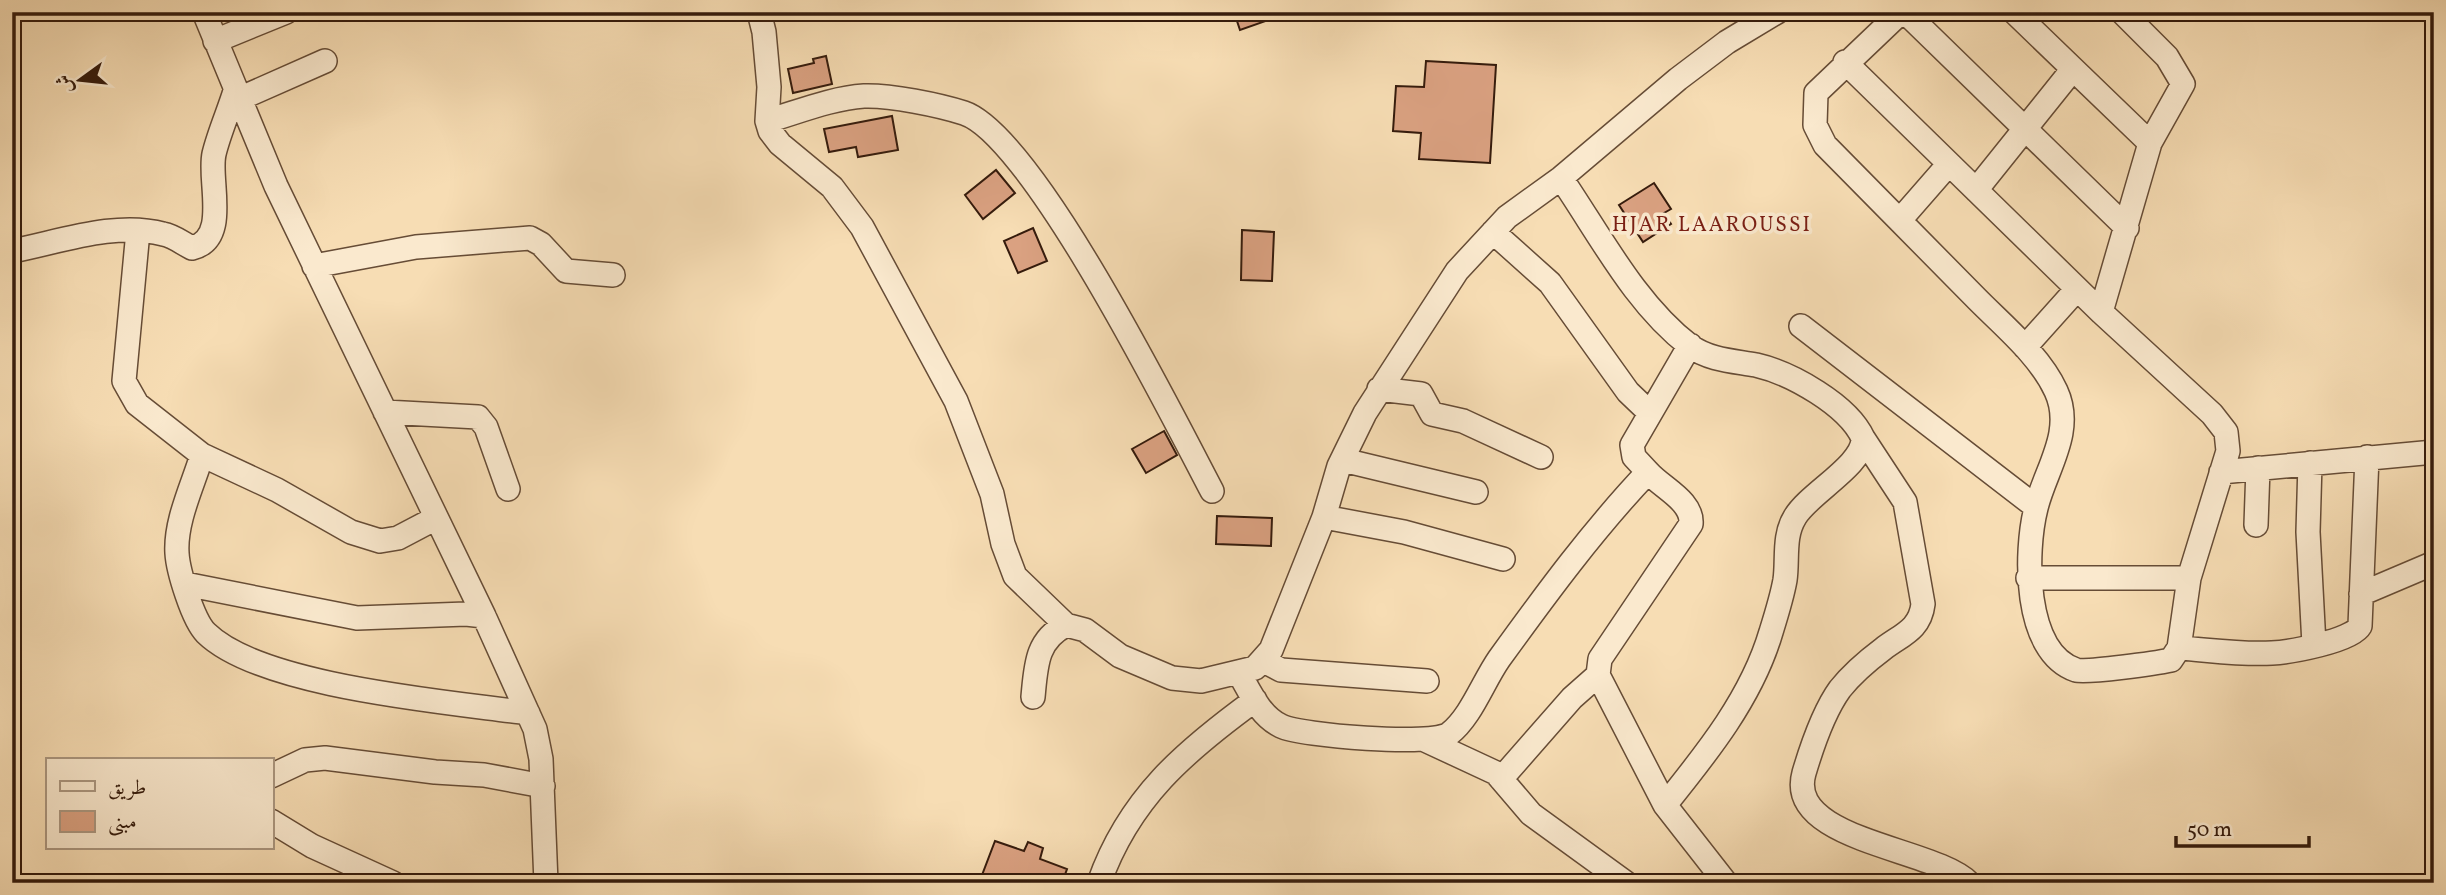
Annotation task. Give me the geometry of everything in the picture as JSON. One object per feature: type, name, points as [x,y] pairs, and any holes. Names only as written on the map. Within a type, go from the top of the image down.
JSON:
[{"type":"street","points":[[204,12],[237,95],[314,266],[484,616],[528,713],[540,745],[546,883]]},
{"type":"street","points":[[215,41],[286,12]]},
{"type":"street","points":[[758,12],[764,32],[769,87],[767,121],[774,138],[832,187],[862,227],[956,401],[992,494],[997,523],[1016,576],[1066,625],[1085,630],[1120,656],[1172,678],[1201,681],[1255,668],[1271,650],[1324,517],[1343,460],[1379,388],[1457,271],[1507,217],[1562,178],[1678,79],[1727,42],[1777,12]]},
{"type":"street","points":[[1844,62],[2101,312],[2221,423],[2228,441],[2189,578],[2179,648],[2171,660],[2079,671],[2053,655],[2033,608],[2028,578],[2036,507],[2058,448],[2061,412],[2056,391],[2025,347],[1825,145],[1815,125],[1813,109],[1816,93],[1844,62],[1903,12],[2127,228]]},
{"type":"street","points":[[2014,12],[2150,143]]},
{"type":"street","points":[[2101,312],[2150,143],[2183,84],[2167,57],[2122,12]]},
{"type":"street","points":[[12,251],[114,231],[164,234],[192,248],[206,242],[211,232],[214,211],[214,153],[237,95],[325,61]]},
{"type":"street","points":[[1976,191],[2073,69]]},
{"type":"street","points":[[767,121],[866,96],[965,114],[990,128],[1035,184],[1077,248],[1212,491]]},
{"type":"street","points":[[1900,220],[1948,165]]},
{"type":"street","points":[[1562,178],[1652,310],[1690,345],[1723,360],[1759,366],[1814,389],[1854,423],[1908,513],[1923,604],[1922,614],[1911,629],[1862,666],[1839,691],[1805,772],[1805,790],[1811,811],[1820,819],[1865,839],[1930,861],[1969,883]]},
{"type":"street","points":[[138,231],[124,381],[136,404],[202,455],[277,490],[351,532],[380,541],[398,538],[436,518]]},
{"type":"street","points":[[1493,232],[1550,283],[1628,392],[1650,412]]},
{"type":"street","points":[[314,266],[416,247],[530,238],[541,244],[566,271],[613,275]]},
{"type":"street","points":[[2025,347],[2077,289]]},
{"type":"street","points":[[1801,326],[2036,507]]},
{"type":"street","points":[[1690,345],[1632,448],[1634,457],[1648,472],[1687,506],[1692,515],[1691,524],[1600,659],[1598,675],[1665,805],[1726,883]]},
{"type":"street","points":[[1379,388],[1421,394],[1433,414],[1463,421],[1541,457]]},
{"type":"street","points":[[385,412],[478,417],[486,427],[508,489]]},
{"type":"street","points":[[1665,805],[1706,754],[1760,661],[1785,580],[1787,547],[1794,518],[1860,453],[1863,438]]},
{"type":"street","points":[[2221,472],[2434,452]]},
{"type":"street","points":[[202,455],[177,544],[185,584],[202,628],[218,642],[254,661],[357,689],[528,713]]},
{"type":"street","points":[[2179,648],[2274,653],[2357,632],[2367,457]]},
{"type":"street","points":[[1343,460],[1476,492]]},
{"type":"street","points":[[2310,463],[2308,544],[2314,645]]},
{"type":"street","points":[[2256,525],[2258,468]]},
{"type":"street","points":[[1239,673],[1264,714],[1281,726],[1305,734],[1425,740],[1445,736],[1452,730],[1488,675],[1575,556],[1609,513],[1648,472]]},
{"type":"street","points":[[1324,517],[1404,532],[1503,558]]},
{"type":"street","points":[[2361,594],[2434,563]]},
{"type":"street","points":[[2028,578],[2189,578]]},
{"type":"street","points":[[185,584],[357,618],[466,614],[484,616]]},
{"type":"street","points":[[1033,697],[1035,667],[1044,643],[1051,632],[1066,625]]},
{"type":"street","points":[[1262,660],[1281,670],[1427,681]]},
{"type":"street","points":[[1501,779],[1572,698],[1598,675]]},
{"type":"street","points":[[1099,883],[1108,857],[1125,826],[1166,773],[1194,745],[1255,700]]},
{"type":"street","points":[[1425,740],[1496,773],[1531,814],[1626,883]]},
{"type":"street","points":[[273,775],[305,760],[325,758],[484,775],[543,786]]},
{"type":"street","points":[[273,822],[312,846],[393,883]]},
{"type":"building","points":[[1234,12],[1276,12],[1277,17],[1240,30]]},
{"type":"building","points":[[826,56],[832,84],[793,93],[788,69],[814,63],[813,59]]},
{"type":"building","points":[[1426,61],[1496,65],[1490,163],[1419,159],[1421,133],[1393,131],[1396,86],[1424,87]]},
{"type":"building","points":[[892,116],[898,150],[858,157],[856,147],[829,152],[824,129]]},
{"type":"building","points":[[996,170],[1015,193],[983,219],[965,195]]},
{"type":"building","points":[[1654,183],[1671,209],[1664,213],[1671,224],[1643,242],[1619,205]]},
{"type":"building","points":[[1033,228],[1047,261],[1018,273],[1004,241]]},
{"type":"building","points":[[1242,230],[1274,232],[1272,281],[1241,280]]},
{"type":"building","points":[[1164,431],[1177,455],[1146,473],[1132,449]]},
{"type":"building","points":[[1217,516],[1272,518],[1271,546],[1216,544]]},
{"type":"building","points":[[995,841],[1024,851],[1028,842],[1043,848],[1040,859],[1067,869],[1062,883],[979,883]]},
{"type":"district","name":"HJAR LAAROUSSI","points":[[1712,224]]}]
